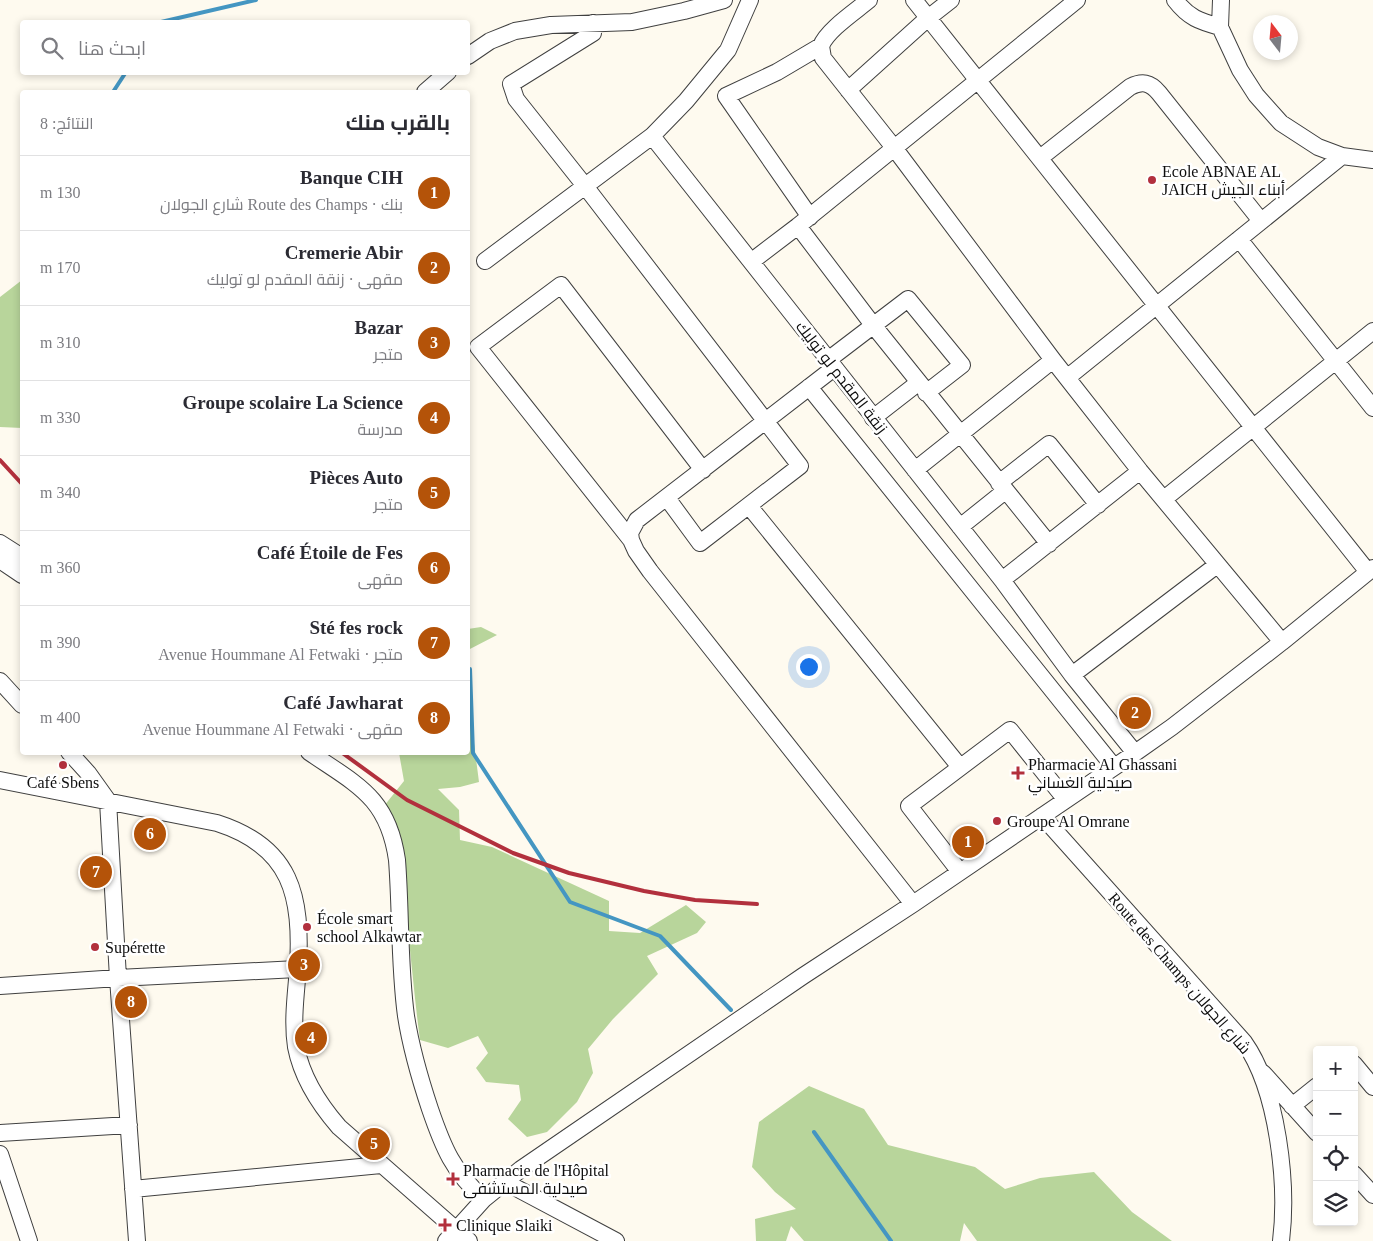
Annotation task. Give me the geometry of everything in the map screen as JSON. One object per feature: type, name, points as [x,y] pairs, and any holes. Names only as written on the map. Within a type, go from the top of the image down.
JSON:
[{"type":"street","points":[[470,55],[490,41],[515,32],[551,25],[632,22],[719,3],[724,0]]},
{"type":"street","points":[[485,261],[652,136],[686,100],[728,50],[750,0]]},
{"type":"street","points":[[869,0],[823,40],[821,46],[823,58],[895,149],[1053,360],[1140,471],[1282,642]]},
{"type":"street","points":[[451,1235],[484,1200],[521,1169],[1172,727],[1282,642],[1370,570],[914,0]]},
{"type":"street","points":[[848,90],[928,18],[951,0]]},
{"type":"street","points":[[752,261],[804,222],[1078,0]]},
{"type":"street","points":[[1174,0],[1191,17],[1220,27]]},
{"type":"street","points":[[1221,0],[1220,27],[1240,70],[1256,94],[1281,123],[1318,147],[1342,156],[1373,160]]},
{"type":"street","points":[[593,23],[593,33],[585,39],[510,84],[516,99],[800,466],[700,543],[667,498]]},
{"type":"street","points":[[821,46],[777,72],[726,96],[804,222],[873,325],[1049,544]]},
{"type":"street","points":[[427,90],[445,75]]},
{"type":"street","points":[[1040,158],[1130,87],[1138,83],[1150,84],[1261,221]]},
{"type":"street","name":"زنقة المقدم لو توليك","points":[[652,136],[1002,580],[1072,675],[1135,753]]},
{"type":"street","points":[[1068,377],[1342,156]]},
{"type":"street","points":[[1239,238],[1373,408]]},
{"type":"street","points":[[703,470],[561,285],[478,346],[631,540],[650,572],[913,904]]},
{"type":"street","points":[[631,540],[630,533],[637,520],[809,387],[873,325],[908,299],[962,365],[873,418]]},
{"type":"street","points":[[1164,499],[1373,331]]},
{"type":"street","points":[[915,470],[1053,360]]},
{"type":"street","points":[[809,387],[1114,767]]},
{"type":"street","points":[[960,528],[1048,444],[1098,505]]},
{"type":"street","points":[[1002,580],[1140,471]]},
{"type":"street","points":[[749,506],[960,766]]},
{"type":"street","points":[[0,543],[20,556]]},
{"type":"street","points":[[0,560],[20,574]]},
{"type":"street","points":[[1072,675],[1217,564]]},
{"type":"street","points":[[0,681],[20,703]]},
{"type":"street","points":[[960,872],[909,806],[1010,730],[1066,800]]},
{"type":"street","points":[[72,755],[88,773],[108,801],[118,978],[137,1241]]},
{"type":"street","points":[[313,755],[360,787],[374,800],[389,825],[395,841],[397,860],[406,1017],[415,1055],[430,1109],[451,1161],[460,1175],[484,1200]]},
{"type":"street","points":[[0,780],[217,823],[254,839],[270,851],[282,868],[291,887],[297,914],[298,969],[294,1027],[303,1071],[313,1093],[339,1127],[382,1165],[451,1235],[469,1241]]},
{"type":"street","name":"Route des Champs شارع الجولان","points":[[1042,816],[1244,1042],[1251,1053],[1258,1069],[1276,1131],[1281,1159],[1283,1192],[1281,1241]]},
{"type":"street","points":[[0,986],[298,969]]},
{"type":"street","points":[[1258,1069],[1313,1129]]},
{"type":"street","points":[[1358,1069],[1373,1087]]},
{"type":"street","points":[[1292,1106],[1313,1089]]},
{"type":"street","points":[[0,1133],[129,1126]]},
{"type":"street","points":[[2,1163],[29,1241]]},
{"type":"street","points":[[134,1189],[382,1165]]},
{"type":"street","points":[[1358,1178],[1373,1195]]},
{"type":"street","points":[[505,1182],[616,1241]]},
{"type":"green space","points":[[20,282],[20,428],[0,427],[0,297]]},
{"type":"green space","points":[[481,627],[497,635],[470,649],[470,629]]},
{"type":"green space","points":[[470,712],[479,782],[460,787],[438,789],[459,810],[460,840],[492,847],[609,901],[609,931],[640,933],[686,905],[706,922],[697,933],[647,956],[658,974],[613,1019],[588,1049],[593,1073],[577,1102],[547,1132],[527,1137],[508,1119],[521,1100],[519,1085],[486,1082],[476,1068],[488,1053],[478,1036],[448,1048],[420,1040],[398,864],[384,806],[404,781],[399,755],[470,755]]},
{"type":"green space","points":[[809,1086],[864,1109],[888,1145],[975,1167],[1005,1189],[1040,1178],[1094,1172],[1132,1212],[1172,1241],[977,1241],[964,1223],[960,1241],[804,1241],[791,1226],[786,1241],[756,1241],[755,1219],[796,1209],[775,1192],[752,1167],[759,1122]]},
{"type":"waterway","points":[[170,20],[256,0]]},
{"type":"waterway","points":[[114,90],[124,75]]},
{"type":"waterway","points":[[470,669],[473,753],[570,902],[660,936],[731,1010]]},
{"type":"waterway","points":[[814,1132],[891,1241]]},
{"type":"railway","points":[[0,460],[20,482]]},
{"type":"railway","points":[[345,755],[407,800],[513,853],[569,873],[644,891],[695,900],[757,904]]},
{"type":"place","name":"Ecole ABNAE AL JAICH أبناء الجيش","points":[[1152,180]]},
{"type":"place","name":"Cremerie Abir","points":[[1135,713]]},
{"type":"place","name":"Café Sbens","points":[[63,765]]},
{"type":"place","name":"Pharmacie Al Ghassani صيدلية الغساني","points":[[1018,773]]},
{"type":"place","name":"Groupe Al Omrane","points":[[997,821]]},
{"type":"place","name":"Café Étoile de Fes","points":[[150,834]]},
{"type":"place","name":"Banque CIH","points":[[968,842]]},
{"type":"place","name":"Sté fes rock","points":[[96,872]]},
{"type":"place","name":"École smart school Alkawtar","points":[[307,927]]},
{"type":"place","name":"Supérette","points":[[95,947]]},
{"type":"place","name":"Bazar","points":[[304,965]]},
{"type":"place","name":"Café Jawharat","points":[[131,1002]]},
{"type":"place","name":"Groupe scolaire La Science","points":[[311,1038]]},
{"type":"place","name":"Pièces Auto","points":[[374,1144]]},
{"type":"place","name":"Pharmacie de l'Hôpital صيدلية المستشفى","points":[[453,1179]]},
{"type":"place","name":"Clinique Slaiki","points":[[445,1225]]}]
